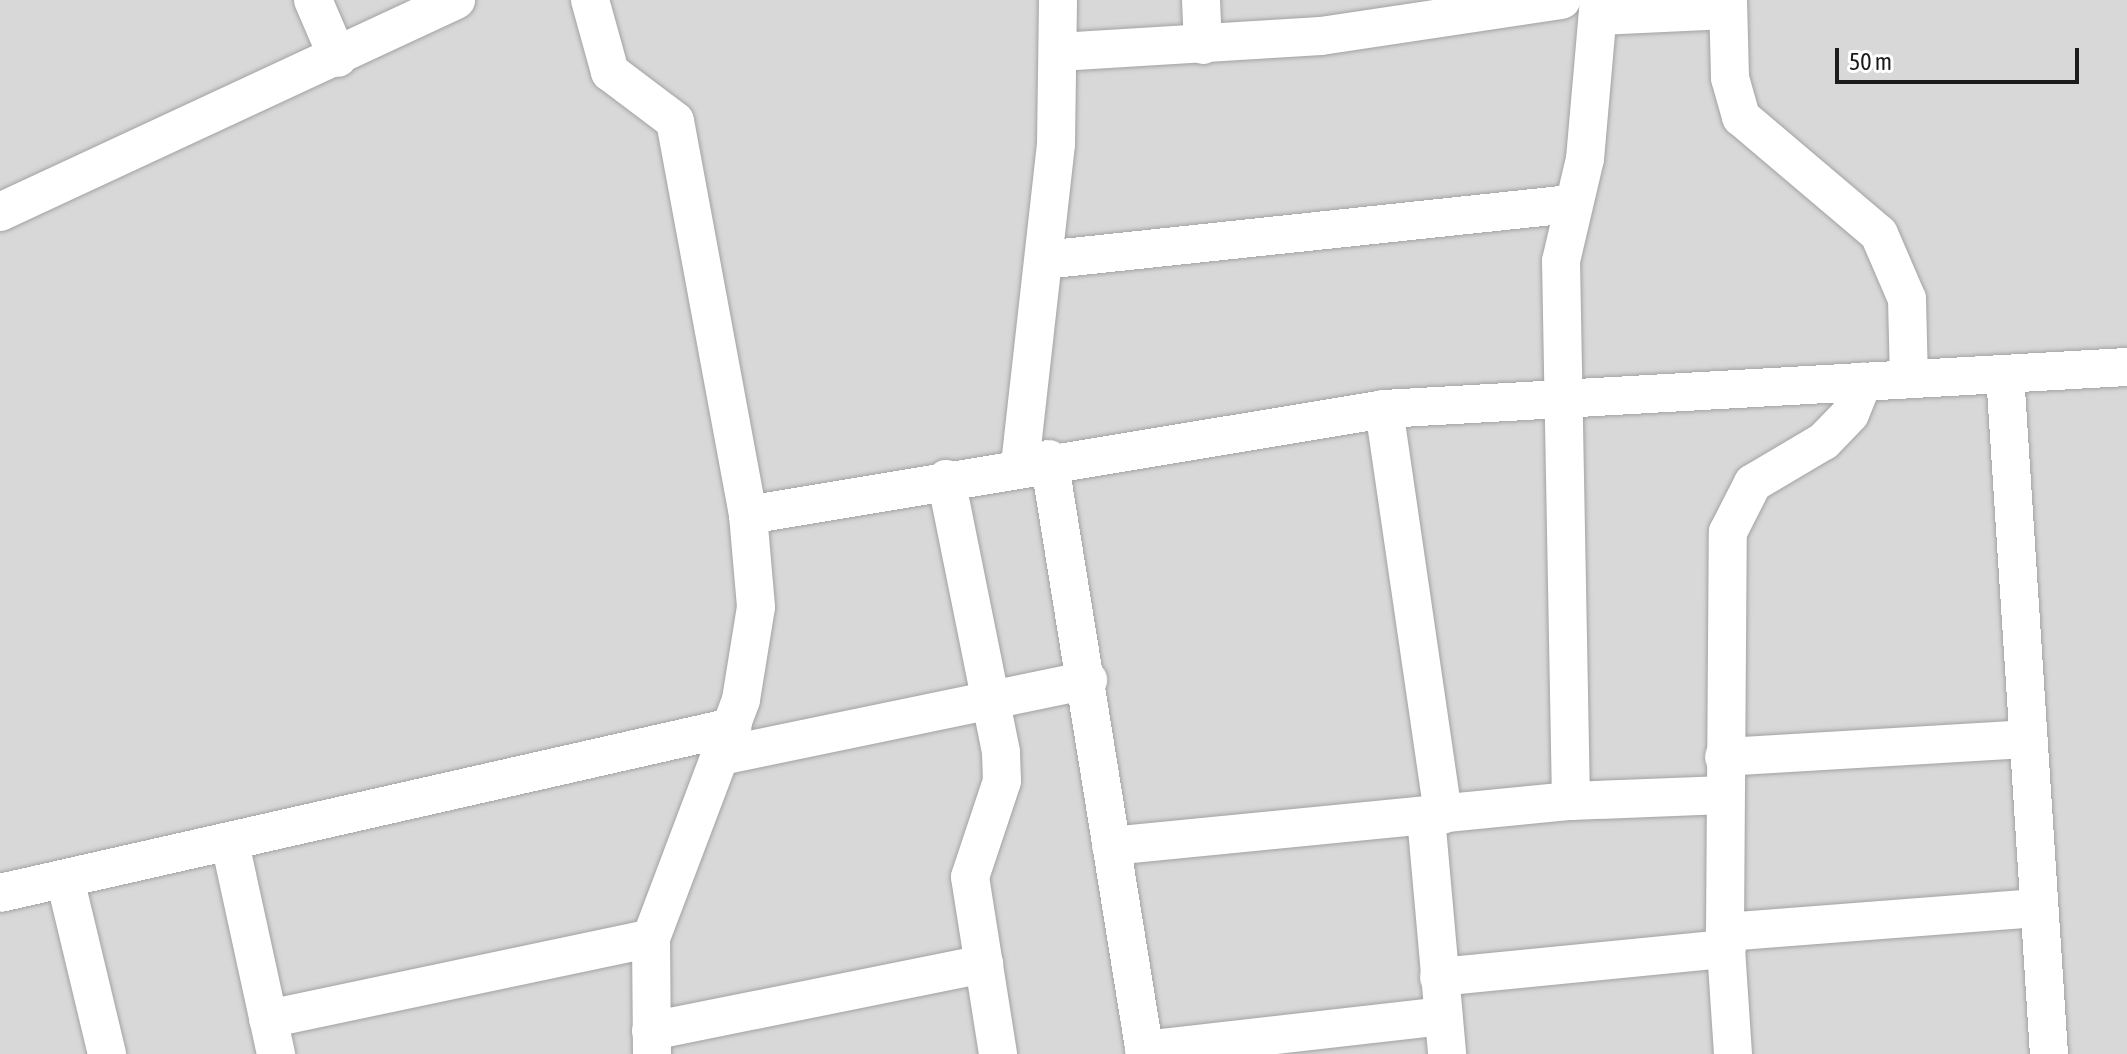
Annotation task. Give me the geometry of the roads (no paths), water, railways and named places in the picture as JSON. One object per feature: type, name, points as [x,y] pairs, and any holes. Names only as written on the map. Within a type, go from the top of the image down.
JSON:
[{"type":"street","points":[[313,0],[338,58]]},
{"type":"street","points":[[0,212],[338,58],[456,0]]},
{"type":"street","points":[[590,0],[610,72],[675,121],[748,515],[756,607],[726,742],[651,938],[652,1042],[984,964]]},
{"type":"street","points":[[1058,0],[1059,52],[1044,260],[1035,462],[1088,680],[1144,1052],[1443,1016]]},
{"type":"street","points":[[1201,0],[1203,45]]},
{"type":"street","points":[[1059,52],[1203,45],[1457,8],[1561,0]]},
{"type":"street","points":[[1571,801],[1561,399],[1561,261],[1571,204],[1585,159],[1599,8],[1728,5],[1730,78],[1741,117],[1879,234],[1901,275],[1909,379]]},
{"type":"street","points":[[1044,260],[1571,204]]},
{"type":"street","points":[[748,515],[1035,462],[1384,409],[2127,367]]},
{"type":"street","points":[[2005,374],[2037,908],[2049,1054]]},
{"type":"street","points":[[1733,1054],[1726,940],[1724,757],[1728,532],[1738,504],[1753,483],[1824,441],[1850,414],[1863,382]]},
{"type":"street","points":[[1384,409],[1434,816],[1439,977],[1447,1054]]},
{"type":"street","points":[[946,479],[991,704],[1002,781],[970,868],[998,1054]]},
{"type":"street","points":[[0,893],[726,742],[991,704],[1088,680]]},
{"type":"street","points":[[1724,757],[2027,739]]},
{"type":"street","points":[[1111,846],[1571,801],[1725,795]]},
{"type":"street","points":[[230,843],[272,1037],[651,938]]},
{"type":"street","points":[[65,879],[107,1054]]},
{"type":"street","points":[[1439,977],[1726,940],[2037,908]]}]
